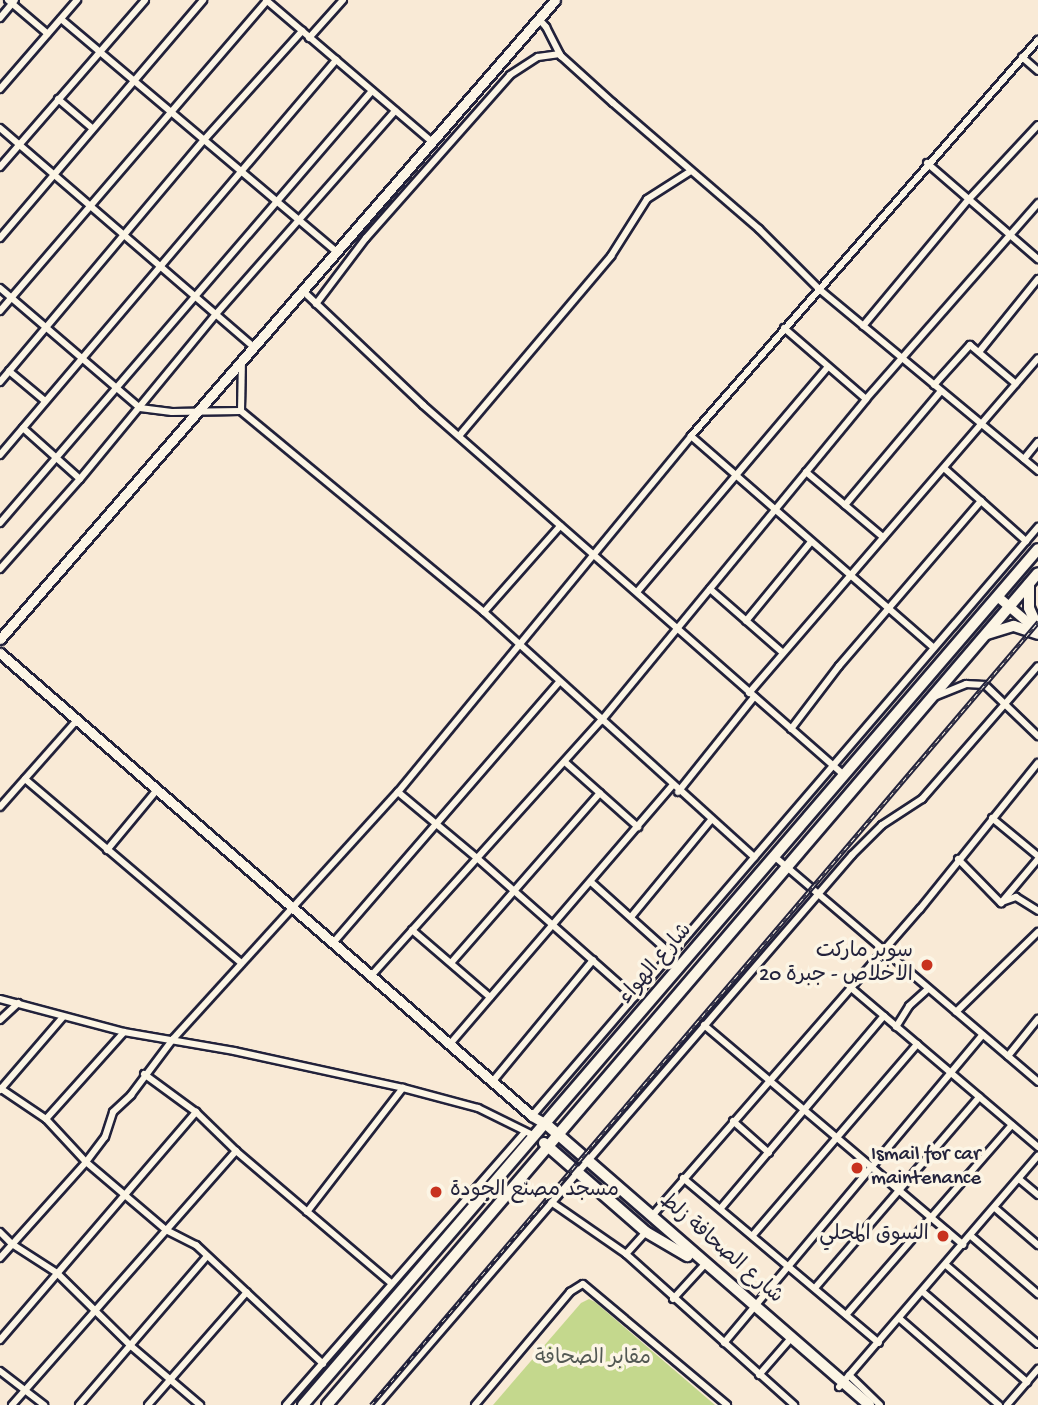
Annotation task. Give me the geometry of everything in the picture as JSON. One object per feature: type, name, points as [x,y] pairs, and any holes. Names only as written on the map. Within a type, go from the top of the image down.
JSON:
[{"type":"highway","name":"شارع الهواء","points":[[303,1405],[537,1136],[1038,548]]},
{"type":"highway","name":"شارع الهواء","points":[[327,1405],[1038,573]]},
{"type":"highway","points":[[1030,583],[1029,608],[1038,631]]},
{"type":"highway","points":[[985,635],[1014,626],[1038,631]]},
{"type":"highway","name":"شارع الصحافة زلط","points":[[546,1124],[652,1216],[704,1266],[869,1405]]},
{"type":"highway","name":"شارع الصحافة زلط","points":[[537,1136],[646,1232],[678,1248],[704,1266]]},
{"type":"highway","name":"شارع الصحافة زلط","points":[[844,1382],[860,1405]]},
{"type":"street","points":[[0,89],[78,0]]},
{"type":"street","points":[[0,167],[145,0]]},
{"type":"street","points":[[0,238],[203,0]]},
{"type":"street","points":[[309,38],[343,0]]},
{"type":"street","points":[[0,639],[555,0]]},
{"type":"street","points":[[0,18],[11,1],[48,34]]},
{"type":"street","points":[[0,311],[267,1],[431,141]]},
{"type":"street","points":[[61,19],[336,251]]},
{"type":"street","points":[[539,19],[560,54],[759,229],[818,289],[1038,471]]},
{"type":"street","points":[[0,382],[204,140],[302,31]]},
{"type":"street","points":[[0,1258],[86,1162],[105,1137],[113,1112],[131,1095],[144,1074],[173,1039],[240,962],[398,792],[517,644],[595,555],[691,436],[927,163],[1038,40]]},
{"type":"street","points":[[316,304],[366,238],[510,75],[538,57],[560,54]]},
{"type":"street","points":[[1023,57],[1038,71]]},
{"type":"street","points":[[0,455],[336,60]]},
{"type":"street","points":[[0,523],[372,91]]},
{"type":"street","points":[[58,99],[92,128]]},
{"type":"street","points":[[0,569],[80,479],[216,314],[395,111]]},
{"type":"street","points":[[863,326],[970,199],[1038,125]]},
{"type":"street","points":[[0,128],[253,346]]},
{"type":"street","points":[[927,163],[1038,259]]},
{"type":"street","points":[[459,436],[611,256],[648,199],[691,171]]},
{"type":"street","points":[[371,976],[601,721],[866,399],[1038,203]]},
{"type":"street","points":[[979,352],[1038,279]]},
{"type":"street","points":[[0,288],[140,408],[197,412],[241,411],[484,612],[558,683],[754,858]]},
{"type":"street","points":[[302,290],[459,436],[844,775]]},
{"type":"street","points":[[784,328],[866,399]]},
{"type":"street","points":[[934,386],[970,345],[1016,384]]},
{"type":"street","points":[[241,411],[242,358]]},
{"type":"street","points":[[678,792],[782,652],[1038,358]]},
{"type":"street","points":[[637,592],[828,367]]},
{"type":"street","points":[[9,372],[45,401]]},
{"type":"street","points":[[845,505],[942,391]]},
{"type":"street","points":[[23,428],[80,479]]},
{"type":"street","points":[[691,436],[934,648]]},
{"type":"street","points":[[1024,459],[1038,442]]},
{"type":"street","points":[[944,468],[1026,541]]},
{"type":"street","points":[[806,472],[883,537]]},
{"type":"street","points":[[791,729],[887,608],[981,500]]},
{"type":"street","points":[[484,612],[560,526]]},
{"type":"street","points":[[532,1116],[1038,527]]},
{"type":"street","points":[[746,621],[811,542]]},
{"type":"street","points":[[710,589],[782,652]]},
{"type":"street","points":[[998,596],[1038,631]]},
{"type":"street","points":[[0,653],[532,1116],[546,1124]]},
{"type":"street","points":[[377,1405],[551,1202],[590,1163],[704,1025],[818,894],[882,825],[922,799],[1038,666]]},
{"type":"street","points":[[333,943],[558,683]]},
{"type":"street","points":[[926,701],[953,688],[985,685],[1038,736]]},
{"type":"street","points":[[0,807],[76,720]]},
{"type":"street","points":[[565,762],[638,827]]},
{"type":"street","points":[[652,1216],[883,950],[1038,763]]},
{"type":"street","points":[[25,779],[240,962]]},
{"type":"street","points":[[450,1044],[672,786]]},
{"type":"street","points":[[107,850],[156,791]]},
{"type":"street","points":[[398,792],[515,890],[634,997]]},
{"type":"street","points":[[451,963],[600,793]]},
{"type":"street","points":[[992,818],[1038,857],[1001,903]]},
{"type":"street","points":[[631,917],[710,821]]},
{"type":"street","points":[[775,857],[1038,1082]]},
{"type":"street","points":[[958,859],[1001,903]]},
{"type":"street","points":[[591,881],[671,954]]},
{"type":"street","points":[[1001,903],[1016,897],[1038,911]]},
{"type":"street","points":[[412,930],[490,997]]},
{"type":"street","points":[[956,1012],[994,972],[1035,942],[1038,932]]},
{"type":"street","points":[[492,1081],[593,960]]},
{"type":"street","points":[[850,987],[1038,1147]]},
{"type":"street","points":[[897,1027],[909,1006],[929,989]]},
{"type":"street","points":[[0,999],[124,1032],[173,1039],[403,1088],[478,1108],[510,1121],[524,1133],[537,1136]]},
{"type":"street","points":[[0,1020],[18,1003]]},
{"type":"street","points":[[721,1208],[884,1016]]},
{"type":"street","points":[[63,1017],[0,1089],[46,1119],[86,1162],[166,1230],[196,1245],[323,1364]]},
{"type":"street","points":[[1008,1056],[1038,1019]]},
{"type":"street","points":[[704,1025],[963,1245]]},
{"type":"street","points":[[46,1119],[124,1032]]},
{"type":"street","points":[[724,1343],[787,1264],[982,1035]]},
{"type":"street","points":[[753,1235],[917,1044]]},
{"type":"street","points":[[144,1074],[196,1112],[236,1151],[391,1283]]},
{"type":"street","points":[[307,1212],[403,1088]]},
{"type":"street","points":[[815,1288],[979,1097]]},
{"type":"street","points":[[0,1340],[196,1112]]},
{"type":"street","points":[[733,1121],[769,1153]]},
{"type":"street","points":[[846,1315],[1012,1125]]},
{"type":"street","points":[[286,1405],[524,1133]]},
{"type":"street","points":[[12,1405],[236,1151]]},
{"type":"street","points":[[880,1405],[844,1382],[1038,1156]]},
{"type":"street","points":[[683,1178],[879,1343]]},
{"type":"street","points":[[1019,1180],[1038,1195]]},
{"type":"street","points":[[551,1202],[626,1254],[794,1405]]},
{"type":"street","points":[[995,1208],[1038,1245]]},
{"type":"street","points":[[0,1232],[12,1244],[57,1273],[131,1346],[200,1405]]},
{"type":"street","points":[[626,1254],[646,1232]]},
{"type":"street","points":[[971,1236],[1038,1294]]},
{"type":"street","points":[[79,1405],[207,1256]]},
{"type":"street","points":[[946,1265],[1038,1344]]},
{"type":"street","points":[[673,1299],[704,1266]]},
{"type":"street","points":[[475,1405],[570,1292],[583,1284],[727,1405]]},
{"type":"street","points":[[148,1405],[247,1292]]},
{"type":"street","points":[[923,1292],[1027,1382]]},
{"type":"street","points":[[372,1306],[382,1314]]},
{"type":"street","points":[[900,1319],[999,1405]]},
{"type":"street","points":[[759,1375],[790,1340]]},
{"type":"street","points":[[1011,1404],[1038,1368]]},
{"type":"street","points":[[0,1371],[26,1388],[44,1405]]},
{"type":"green space","name":"مقابر الصحافة","points":[[589,1299],[715,1405],[493,1405],[581,1303]]},
{"type":"railway","points":[[371,1405],[1038,622]]},
{"type":"place","name":"سوبر ماركت الاخلاص - جبرة 20","points":[[927,965]]},
{"type":"place","name":"Ismail for car maintenance","points":[[857,1168]]},
{"type":"place","name":"مسجد مصنع الجودة","points":[[436,1192]]},
{"type":"place","name":"السوق المحلي","points":[[943,1236]]}]
